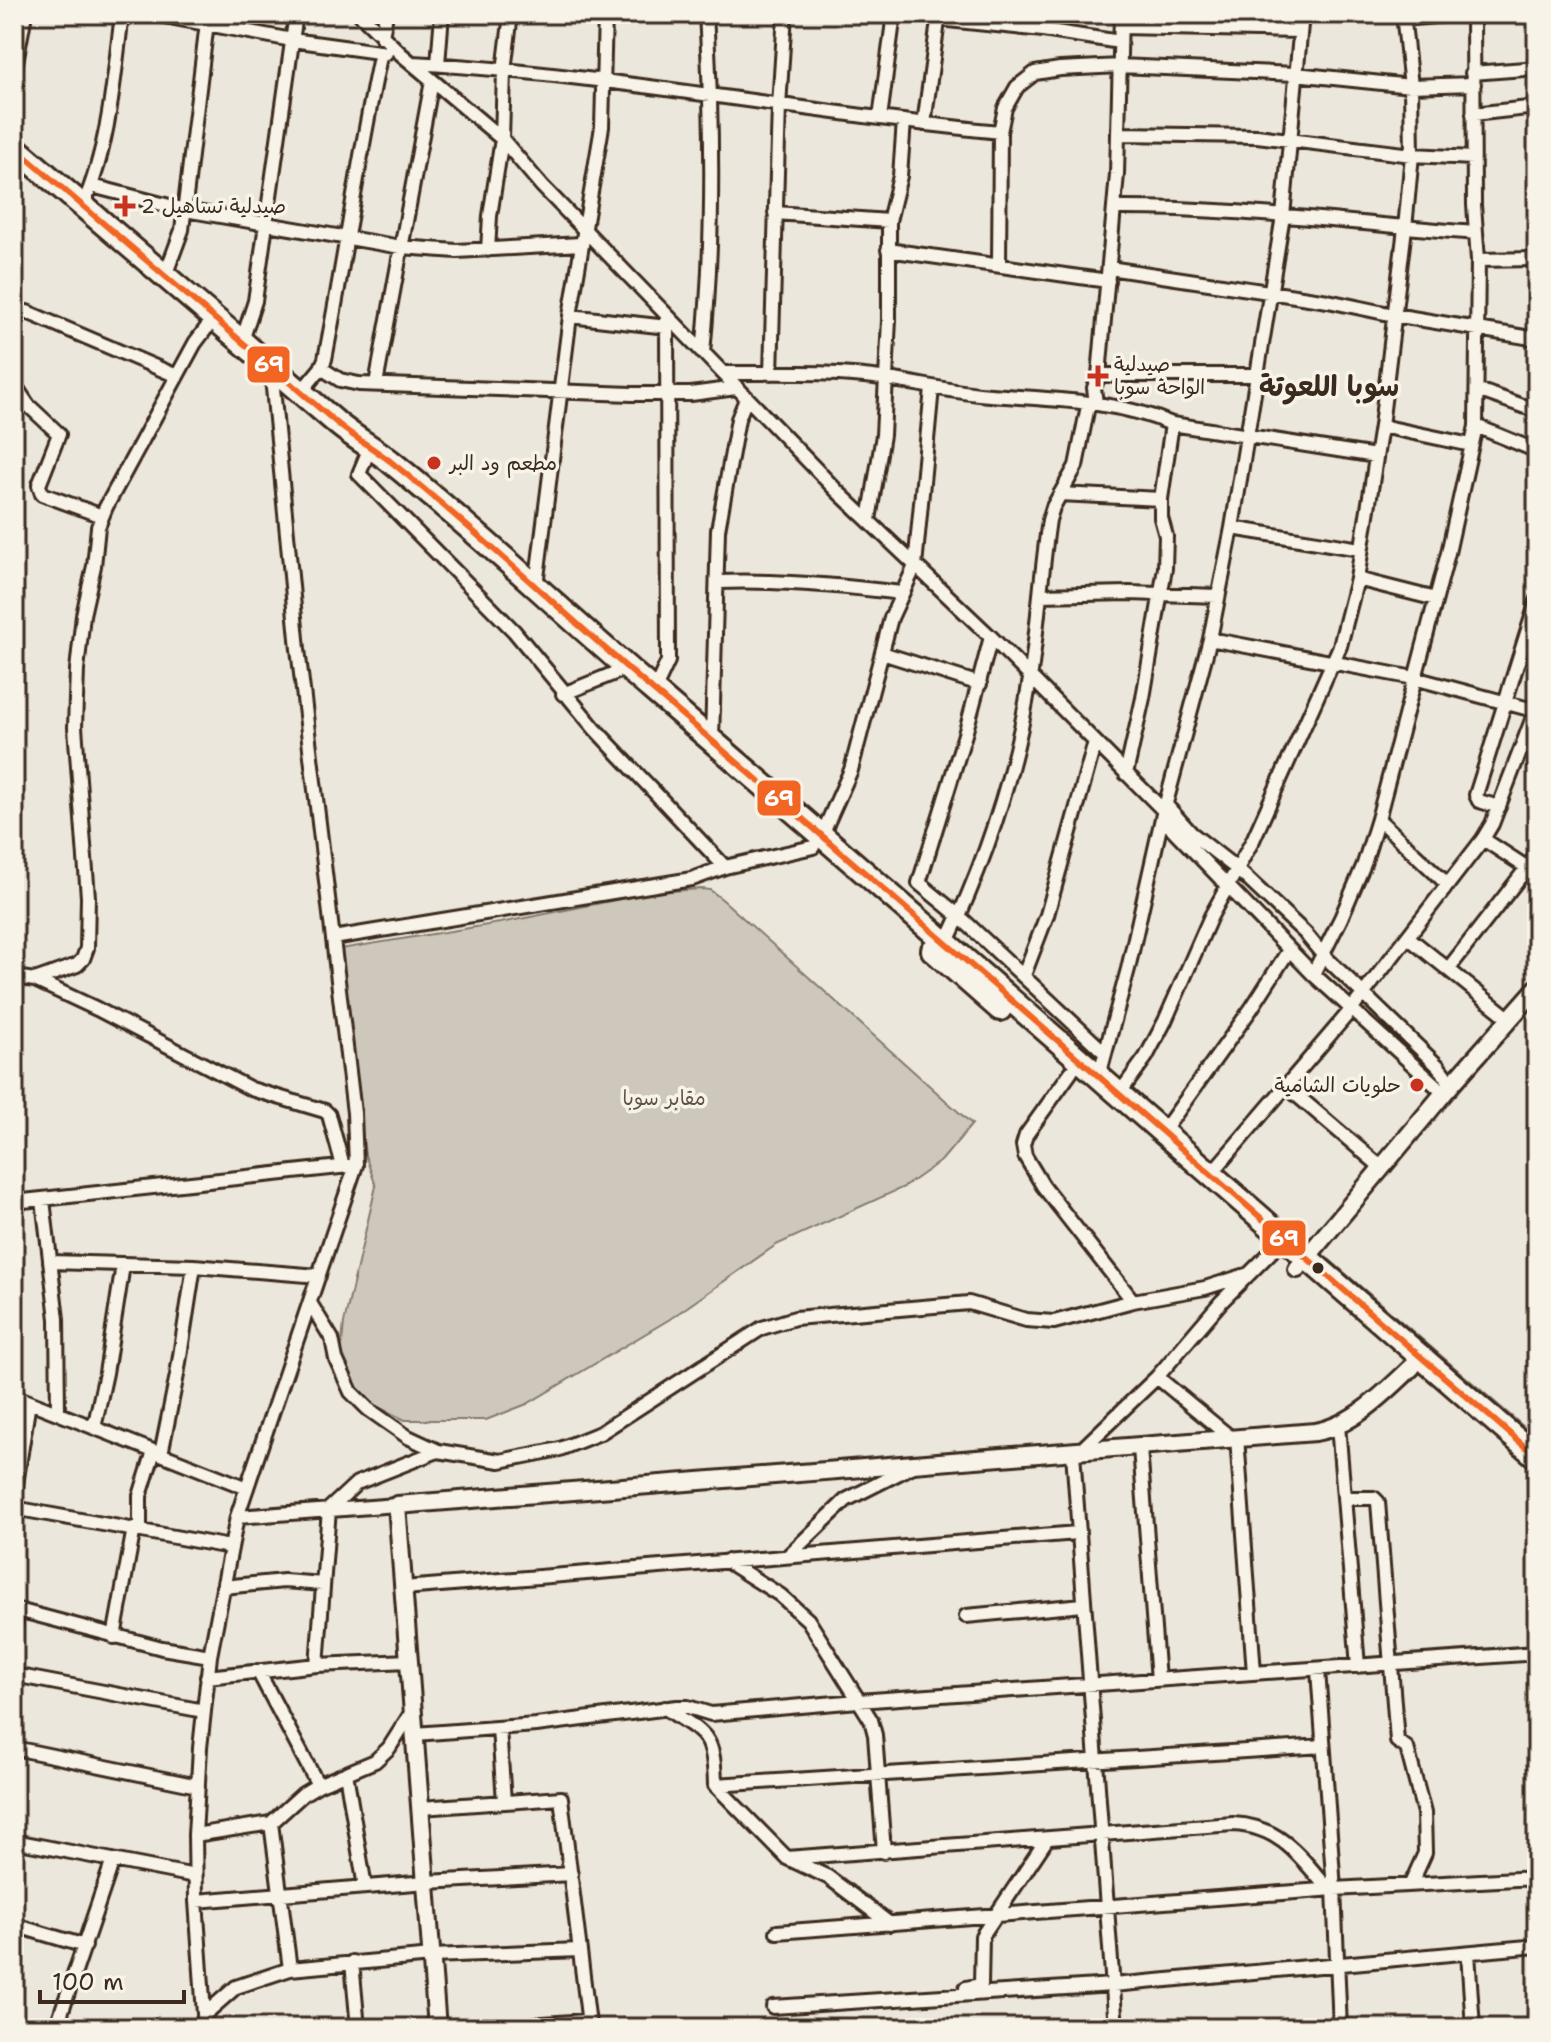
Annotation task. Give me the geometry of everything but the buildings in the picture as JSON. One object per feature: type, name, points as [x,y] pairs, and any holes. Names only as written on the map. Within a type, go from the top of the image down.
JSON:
[{"type":"highway","points":[[14,147],[87,196],[165,276],[352,435],[615,673],[817,841],[947,942],[1211,1174],[1280,1244]]},
{"type":"highway","points":[[370,453],[536,586],[712,739],[817,841],[1071,1072],[1280,1244],[1412,1367],[1537,1475]]},
{"type":"highway","points":[[1302,1264],[1537,1457]]},
{"type":"street","points":[[14,73],[25,14]]},
{"type":"street","points":[[122,14],[103,138],[87,196],[401,247],[488,250],[582,237]]},
{"type":"street","points":[[153,14],[207,19],[292,40],[381,52],[438,64],[605,81],[779,106],[1000,132]]},
{"type":"street","points":[[242,341],[255,301],[296,14]]},
{"type":"street","points":[[360,14],[382,37],[502,139],[582,237],[667,322],[703,353],[915,566],[1031,676],[1164,812],[1313,974],[1351,1010],[1448,1089]]},
{"type":"street","points":[[382,37],[386,14]]},
{"type":"street","points":[[438,64],[442,14]]},
{"type":"street","points":[[488,250],[502,139],[504,71],[511,14]]},
{"type":"street","points":[[536,586],[570,316],[600,142],[605,81],[605,14]]},
{"type":"street","points":[[703,353],[708,304],[711,95],[706,14]]},
{"type":"street","points":[[771,373],[779,106],[785,14]]},
{"type":"street","points":[[880,118],[894,14]]},
{"type":"street","points":[[1099,1076],[1210,639],[1232,528],[1283,216],[1302,14]]},
{"type":"street","points":[[1119,1094],[1146,1057],[1165,1021],[1335,662],[1357,579],[1381,426],[1405,228],[1412,155],[1411,86],[1403,17],[1456,14]]},
{"type":"street","points":[[1313,974],[1364,864],[1378,819],[1436,599],[1476,426],[1479,329],[1473,158],[1473,14]]},
{"type":"street","points":[[924,124],[939,16],[1120,42]]},
{"type":"street","points":[[165,276],[178,244],[185,210],[207,19]]},
{"type":"street","points":[[1096,403],[1094,388],[1099,375],[1114,208],[1121,20],[1300,31]]},
{"type":"street","points":[[301,392],[321,368],[338,292],[345,239],[381,52]]},
{"type":"street","points":[[999,265],[1000,132],[1005,108],[1017,87],[1035,73],[1120,66],[1295,74],[1411,86],[1537,68]]},
{"type":"street","points":[[376,384],[432,81]]},
{"type":"street","points":[[1473,114],[1537,107]]},
{"type":"street","points":[[869,520],[883,435],[887,379],[889,221],[900,176],[904,121]]},
{"type":"street","points":[[1118,134],[1257,136],[1412,155],[1473,158]]},
{"type":"street","points":[[1114,208],[1165,208],[1283,216],[1476,233]]},
{"type":"street","points":[[775,213],[889,221]]},
{"type":"street","points":[[888,250],[999,265],[1271,291],[1537,339]]},
{"type":"street","points":[[1478,260],[1537,259]]},
{"type":"street","points":[[14,330],[18,316],[21,312],[27,312],[177,376]]},
{"type":"street","points":[[570,316],[667,322]]},
{"type":"street","points":[[35,980],[77,965],[87,948],[88,897],[75,727],[83,615],[102,516],[195,343],[214,318]]},
{"type":"street","points":[[654,691],[668,661],[667,322]]},
{"type":"street","points":[[205,2021],[196,1901],[195,1835],[210,1656],[237,1517],[319,1276],[350,1166],[354,1113],[298,649],[271,367]]},
{"type":"street","points":[[321,368],[348,383],[669,394],[736,388]]},
{"type":"street","points":[[723,373],[887,379],[932,388],[1096,403],[1153,416],[1172,424],[1376,456]]},
{"type":"street","points":[[1099,375],[1255,375]]},
{"type":"street","points":[[14,384],[28,405],[59,434],[39,490],[42,494],[102,516]]},
{"type":"street","points":[[333,938],[692,879],[817,841],[851,770],[882,653],[901,593],[915,566],[932,388]]},
{"type":"street","points":[[1478,390],[1537,411]]},
{"type":"street","points":[[712,739],[718,582],[715,556],[738,419],[746,399]]},
{"type":"street","points":[[947,942],[1006,782],[1031,676],[1049,520],[1076,466],[1088,406],[1096,403]]},
{"type":"street","points":[[1126,774],[1162,595],[1166,536],[1161,518],[1161,499],[1172,424]]},
{"type":"street","points":[[1381,426],[1471,445]]},
{"type":"street","points":[[1476,426],[1537,451]]},
{"type":"street","points":[[370,453],[359,474],[514,631],[563,694],[725,867]]},
{"type":"street","points":[[1060,494],[1161,499]]},
{"type":"street","points":[[1232,528],[1360,549]]},
{"type":"street","points":[[1357,579],[1436,599]]},
{"type":"street","points":[[718,582],[770,580],[828,583],[901,593]]},
{"type":"street","points":[[1040,595],[1218,596]]},
{"type":"street","points":[[1499,807],[1479,801],[1476,795],[1537,601]]},
{"type":"street","points":[[991,637],[980,684],[919,883],[1024,975],[1104,1052]]},
{"type":"street","points":[[1210,639],[1414,678],[1536,710],[1499,807],[1483,839],[1351,1010],[1211,1174]]},
{"type":"street","points":[[882,653],[980,684]]},
{"type":"street","points":[[563,694],[615,673]]},
{"type":"street","points":[[1024,975],[1047,915],[1095,742]]},
{"type":"street","points":[[1164,812],[1237,869],[1305,933],[1323,955],[1438,1066],[1448,1089]]},
{"type":"street","points":[[1378,819],[1448,885]]},
{"type":"street","points":[[1483,839],[1526,867]]},
{"type":"street","points":[[1449,968],[1537,855]]},
{"type":"street","points":[[1409,938],[1510,1019]]},
{"type":"street","points":[[1162,1133],[1251,1009],[1289,950]]},
{"type":"street","points":[[15,973],[97,1009],[251,1089],[325,1111],[350,1166]]},
{"type":"street","points":[[1302,1264],[1537,988]]},
{"type":"street","points":[[1037,1021],[1050,1001]]},
{"type":"street","points":[[1071,1072],[1026,1135],[1023,1145],[1025,1156],[1055,1205],[1133,1301]]},
{"type":"street","points":[[1286,1086],[1382,1168]]},
{"type":"street","points":[[14,1216],[17,1202],[350,1166]]},
{"type":"street","points":[[43,1200],[57,1319],[58,1413]]},
{"type":"street","points":[[1116,2028],[1077,1533],[1076,1453],[1157,1377],[1280,1244]]},
{"type":"street","points":[[50,1262],[194,1266],[319,1276]]},
{"type":"street","points":[[94,1428],[123,1265]]},
{"type":"street","points":[[114,1637],[142,1518],[139,1498],[158,1452],[177,1375],[194,1266]]},
{"type":"street","points":[[310,1303],[332,1339],[336,1359],[351,1392],[368,1409],[408,1437],[438,1451],[500,1461],[560,1449],[600,1433],[762,1328],[795,1318],[969,1303],[1041,1323],[1205,1288],[1249,1274]]},
{"type":"street","points":[[237,1517],[1315,1432],[1338,1425],[1412,1367]]},
{"type":"street","points":[[1157,1377],[1234,1438],[1254,1673]]},
{"type":"street","points":[[14,1396],[247,1488]]},
{"type":"street","points":[[14,1497],[29,1402]]},
{"type":"street","points":[[1338,1425],[1358,1666]]},
{"type":"street","points":[[1140,1448],[1158,1680]]},
{"type":"street","points":[[317,1665],[329,1509],[357,1483],[438,1451]]},
{"type":"street","points":[[788,1556],[846,1500],[916,1465]]},
{"type":"street","points":[[1344,1498],[1374,1498],[1378,1502],[1397,1741],[1407,1748],[1424,1813],[1425,1853],[1411,1884]]},
{"type":"street","points":[[397,1505],[437,2028]]},
{"type":"street","points":[[14,1508],[230,1547]]},
{"type":"street","points":[[404,1588],[1077,1533]]},
{"type":"street","points":[[726,1561],[780,1595],[808,1620],[871,1720],[875,1735],[884,1852]]},
{"type":"street","points":[[223,1587],[284,1581],[323,1584]]},
{"type":"street","points":[[966,1616],[1083,1605]]},
{"type":"street","points":[[14,1627],[16,1610],[114,1637],[210,1656]]},
{"type":"street","points":[[415,1734],[499,1728],[665,1708],[688,1707],[711,1714],[1537,1653],[1537,1664]]},
{"type":"street","points":[[207,1677],[317,1665],[409,1661]]},
{"type":"street","points":[[1318,1670],[1340,2028]]},
{"type":"street","points":[[258,1671],[318,1785]]},
{"type":"street","points":[[14,1675],[204,1711]]},
{"type":"street","points":[[665,1708],[705,1734],[714,1757],[715,1785],[787,1858],[828,1877],[890,1924]]},
{"type":"street","points":[[195,1835],[271,1823],[318,1785],[375,1761],[389,1748],[413,1710]]},
{"type":"street","points":[[499,1728],[504,1802]]},
{"type":"street","points":[[715,1785],[1323,1746]]},
{"type":"street","points":[[14,1748],[198,1786]]},
{"type":"street","points":[[346,1773],[365,1887]]},
{"type":"street","points":[[421,1808],[561,1798],[587,2024],[486,2028]]},
{"type":"street","points":[[271,1823],[290,1969]]},
{"type":"street","points":[[787,1858],[1252,1825],[1294,1849],[1331,1889]]},
{"type":"street","points":[[928,1997],[981,1985],[982,1936],[1047,1839]]},
{"type":"street","points":[[14,1841],[195,1876]]},
{"type":"street","points":[[56,2028],[113,1860]]},
{"type":"street","points":[[196,1901],[571,1874]]},
{"type":"street","points":[[777,1932],[1331,1889],[1537,1878]]},
{"type":"street","points":[[14,1925],[85,1946]]},
{"type":"street","points":[[773,2007],[1113,1985],[1537,1946]]},
{"type":"street","points":[[205,2021],[236,1987],[290,1969],[432,1956],[579,1950]]},
{"type":"street","points":[[1468,1953],[1473,2028]]},
{"type":"street","points":[[352,1962],[358,2028]]},
{"type":"green space","name":"مقابر سوبا","points":[[710,890],[723,900],[972,1124],[942,1160],[904,1187],[776,1245],[670,1319],[527,1404],[486,1420],[405,1420],[378,1407],[360,1394],[344,1370],[341,1353],[344,1323],[376,1186],[365,1155],[340,949],[500,923],[656,892]]},
{"type":"waterway","points":[[1329,1260],[1537,1439]]},
{"type":"transit line","name":"69","points":[[14,147],[338,424],[390,461],[457,517],[1537,1457]]},
{"type":"place","name":"صيدلية تساهيل 2","points":[[125,206]]},
{"type":"place","name":"صيدلية الواحة سوبا","points":[[1098,376]]},
{"type":"place","name":"مطعم ود البر","points":[[434,463]]},
{"type":"place","name":"حلويات الشامية","points":[[1417,1085]]},
{"type":"district","name":"سوبا اللعوتة","points":[[1329,386]]}]
